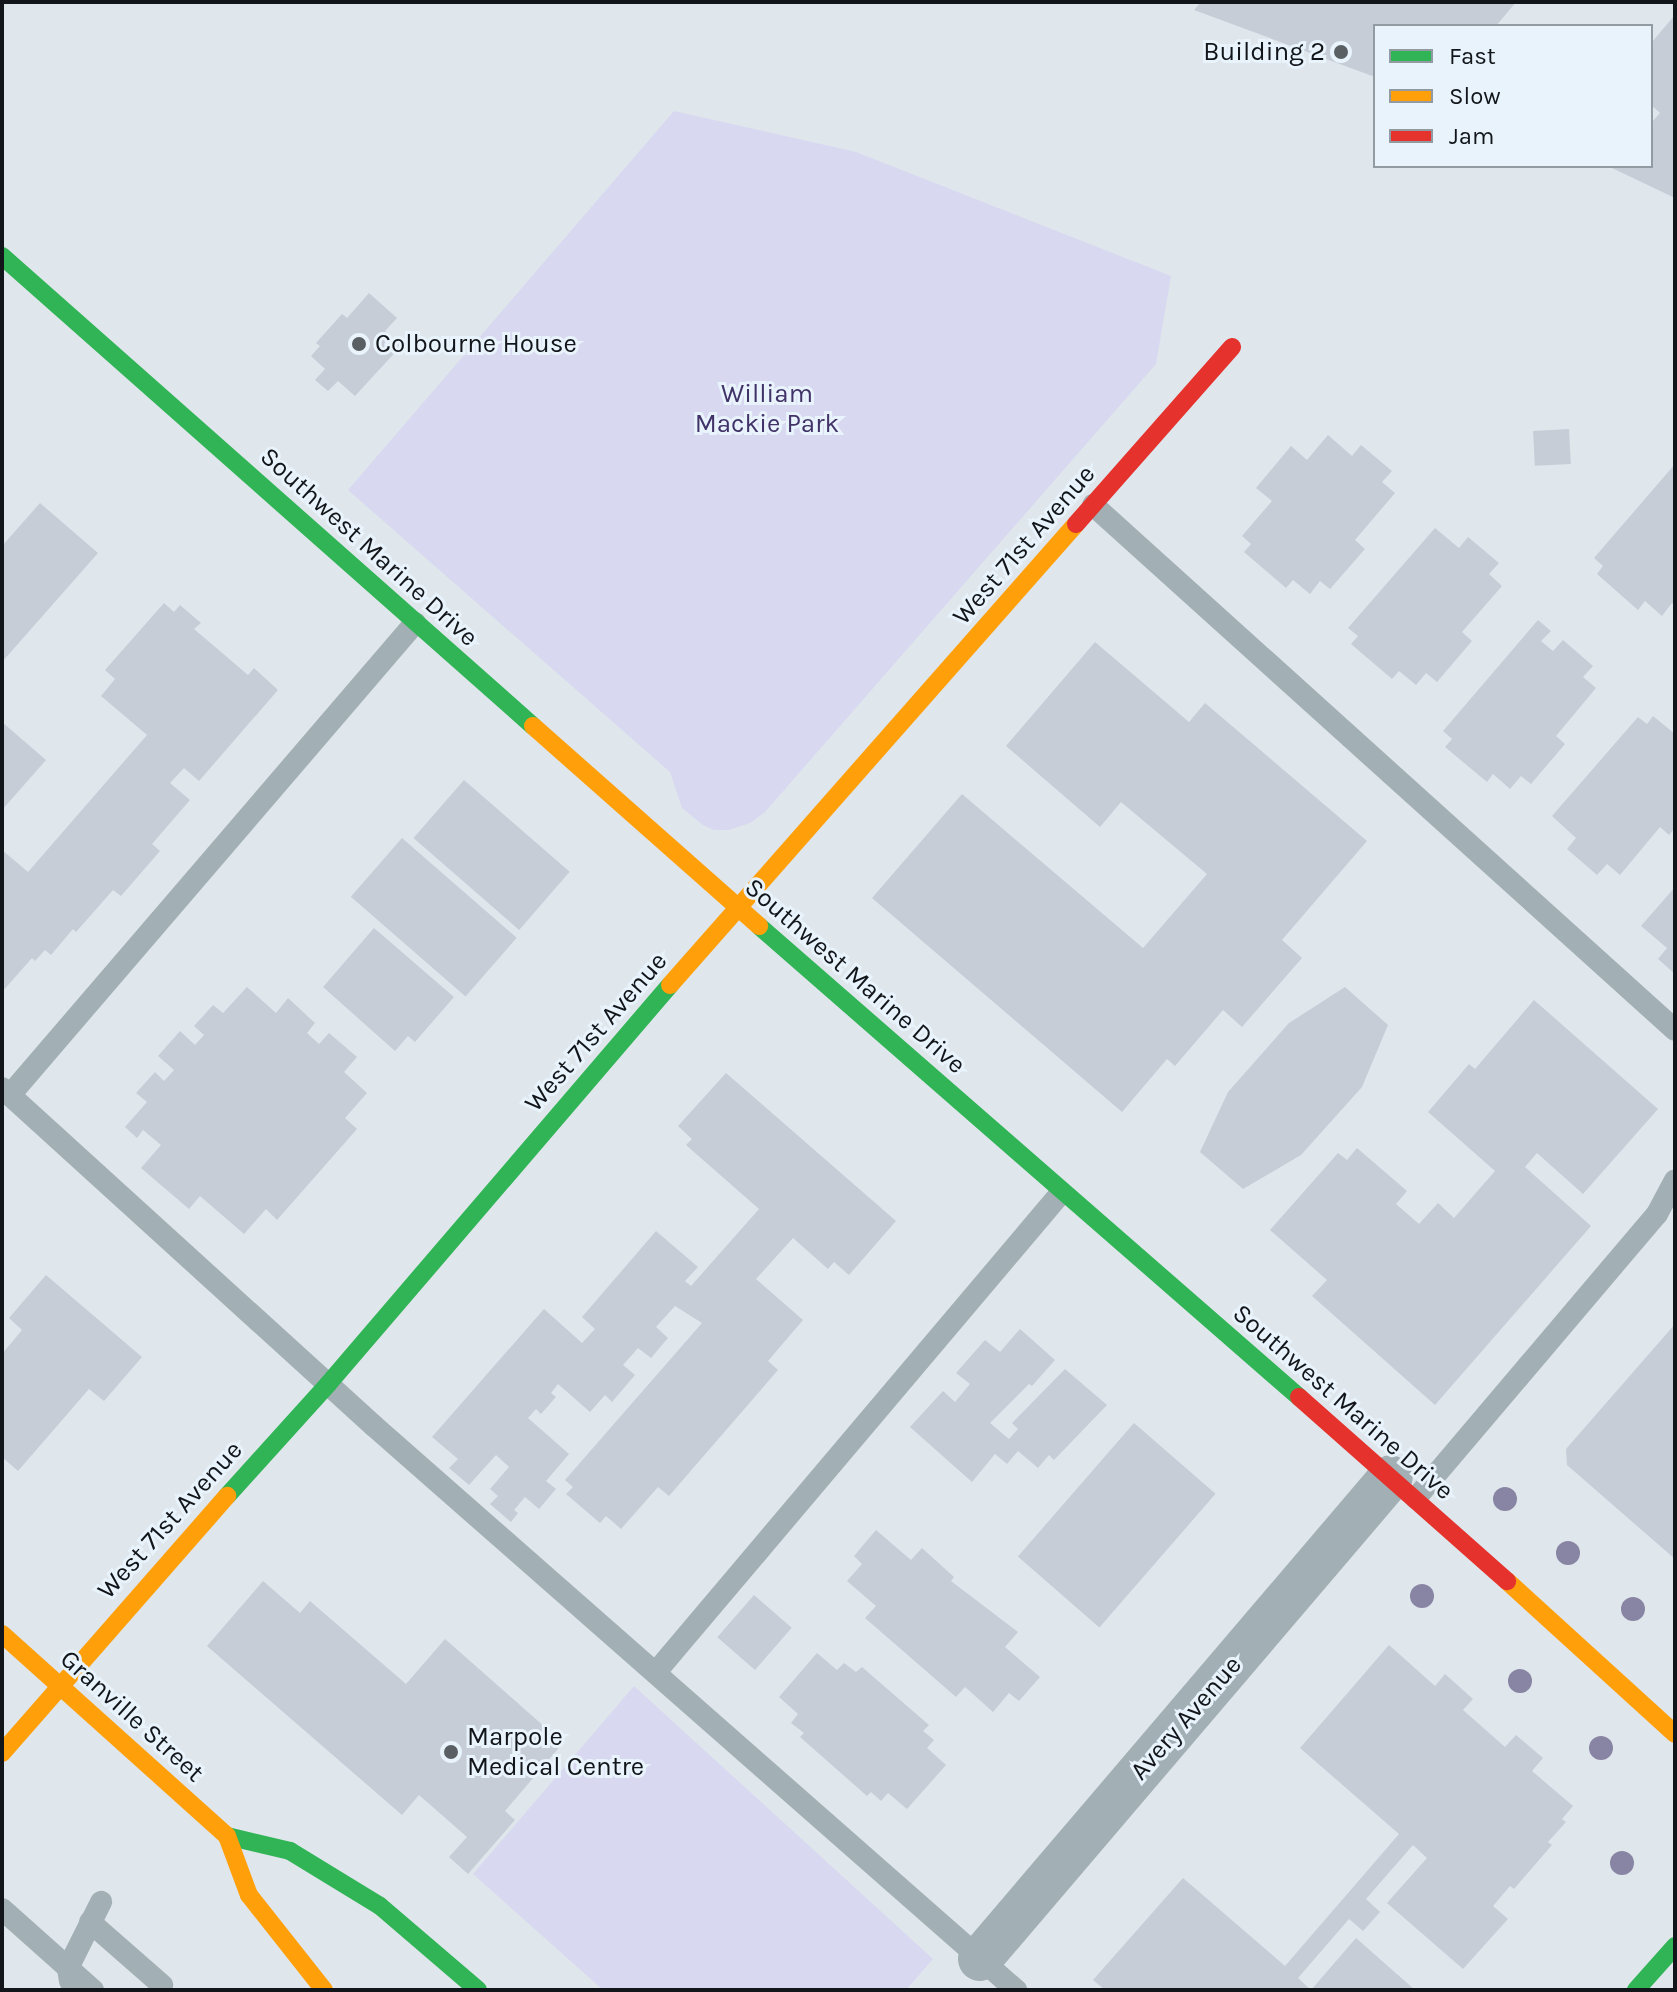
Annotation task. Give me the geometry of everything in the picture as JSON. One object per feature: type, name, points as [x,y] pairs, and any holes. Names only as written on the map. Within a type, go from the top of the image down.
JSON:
[{"type":"street","name":"Southwest Marine Drive","points":[[2,256],[1061,1193],[1404,1487],[1675,1734]]},
{"type":"street","name":"West 71st Avenue","points":[[2,1753],[329,1383],[737,907],[1232,347]]},
{"type":"street","name":"Avery Avenue","points":[[980,1959],[1404,1487]]},
{"type":"street","name":"Granville Street","points":[[2,1634],[227,1836],[249,1895],[312,1979],[324,1990]]},
{"type":"street","name":"Granville Street","points":[[227,1836],[290,1851],[341,1882],[380,1906],[478,1990]]},
{"type":"street","points":[[1636,1990],[1675,1946]]},
{"type":"lane","points":[[1093,505],[1675,1030]]},
{"type":"lane","points":[[415,623],[6,1092],[329,1383],[1016,1990]]},
{"type":"lane","points":[[1404,1487],[1657,1214],[1675,1180]]},
{"type":"lane","points":[[656,1672],[1061,1193]]},
{"type":"lane","points":[[70,1979],[90,1922],[101,1902]]},
{"type":"lane","points":[[2,1909],[70,1979],[93,1990]]},
{"type":"lane","points":[[90,1922],[162,1985]]},
{"type":"green space","name":"William Mackie Park","points":[[674,111],[856,152],[1171,276],[1156,364],[765,812],[750,823],[729,830],[714,830],[703,825],[682,808],[670,772],[348,490]]},
{"type":"green space","points":[[634,1686],[933,1959],[906,1990],[603,1990],[473,1874]]},
{"type":"building","name":"Building 2","points":[[1201,2],[1516,2],[1498,24],[1373,24],[1373,76],[1194,10]]},
{"type":"building","points":[[1675,15],[1675,198],[1612,168],[1653,168],[1653,121],[1660,113],[1653,107],[1653,41]]},
{"type":"building","name":"Colbourne House","points":[[369,293],[397,318],[385,331],[401,346],[355,396],[338,381],[328,391],[315,380],[325,369],[311,356],[320,346],[316,343],[342,314],[347,318]]},
{"type":"building","points":[[1569,429],[1571,464],[1535,466],[1533,431]]},
{"type":"building","points":[[1328,435],[1352,456],[1361,445],[1392,471],[1382,482],[1395,493],[1355,540],[1365,549],[1330,589],[1320,581],[1310,594],[1293,580],[1286,588],[1244,552],[1251,544],[1242,536],[1272,501],[1256,488],[1291,446],[1307,460]]},
{"type":"building","points":[[1675,464],[1675,606],[1672,603],[1662,616],[1645,601],[1638,610],[1597,574],[1603,566],[1594,558]]},
{"type":"building","points":[[40,503],[98,553],[2,662],[2,546]]},
{"type":"building","points":[[1435,528],[1459,548],[1468,537],[1499,563],[1489,574],[1502,586],[1462,632],[1472,641],[1437,682],[1426,673],[1416,685],[1399,671],[1392,679],[1351,644],[1358,636],[1348,628]]},
{"type":"building","points":[[164,603],[174,612],[180,605],[201,623],[194,629],[248,675],[254,668],[278,690],[199,781],[184,768],[170,783],[190,800],[152,844],[160,851],[121,896],[113,890],[51,955],[45,950],[35,961],[32,958],[2,992],[2,850],[28,872],[147,735],[101,696],[115,679],[105,670]]},
{"type":"building","points":[[1538,620],[1551,631],[1541,641],[1553,651],[1563,640],[1593,666],[1583,677],[1596,688],[1556,736],[1565,744],[1531,784],[1521,776],[1510,789],[1493,774],[1487,782],[1445,747],[1452,739],[1443,731]]},
{"type":"building","points":[[1095,642],[1189,722],[1205,703],[1367,841],[1282,940],[1302,958],[1242,1027],[1223,1010],[1175,1066],[1167,1059],[1122,1112],[872,898],[962,794],[1143,948],[1207,874],[1121,802],[1100,827],[1006,746]]},
{"type":"building","points":[[1653,716],[1675,734],[1675,828],[1669,835],[1660,827],[1620,875],[1607,864],[1597,875],[1567,849],[1576,838],[1552,816],[1638,717],[1647,724]]},
{"type":"building","points":[[2,722],[46,760],[2,810]]},
{"type":"building","points":[[464,780],[570,872],[519,930],[413,838]]},
{"type":"building","points":[[402,838],[517,938],[466,997],[351,897]]},
{"type":"building","points":[[1675,887],[1675,974],[1658,959],[1667,948],[1641,926]]},
{"type":"building","points":[[374,928],[454,997],[415,1042],[408,1036],[395,1051],[323,987]]},
{"type":"building","points":[[247,987],[276,1013],[288,998],[315,1023],[307,1033],[319,1044],[329,1033],[357,1057],[344,1072],[367,1093],[345,1118],[357,1129],[277,1220],[266,1209],[244,1234],[200,1196],[189,1209],[141,1168],[161,1145],[143,1130],[137,1138],[125,1127],[147,1102],[136,1093],[155,1072],[164,1081],[174,1070],[158,1056],[180,1031],[195,1045],[204,1035],[194,1026],[213,1005],[223,1013]]},
{"type":"building","points":[[1345,987],[1388,1025],[1362,1087],[1301,1155],[1243,1189],[1200,1152],[1228,1092],[1289,1023]]},
{"type":"building","points":[[1534,1000],[1658,1109],[1583,1194],[1537,1153],[1525,1167],[1591,1226],[1435,1405],[1312,1296],[1327,1280],[1270,1230],[1338,1153],[1347,1160],[1357,1148],[1407,1191],[1396,1204],[1419,1224],[1438,1203],[1454,1218],[1495,1171],[1428,1112],[1469,1064],[1475,1069]]},
{"type":"building","points":[[726,1073],[896,1221],[849,1275],[834,1262],[828,1269],[793,1238],[756,1279],[803,1320],[768,1361],[778,1370],[669,1496],[658,1487],[621,1529],[606,1516],[600,1523],[566,1494],[573,1487],[565,1480],[702,1323],[675,1306],[656,1327],[668,1338],[651,1358],[638,1348],[623,1365],[635,1375],[612,1402],[605,1395],[590,1412],[558,1384],[551,1393],[556,1397],[541,1414],[536,1409],[528,1418],[569,1454],[546,1481],[556,1489],[539,1509],[525,1497],[514,1510],[518,1513],[511,1522],[490,1504],[498,1496],[490,1489],[509,1467],[496,1455],[469,1485],[449,1468],[458,1459],[432,1437],[544,1309],[582,1343],[595,1329],[582,1317],[656,1231],[698,1267],[685,1281],[691,1286],[759,1209],[686,1145],[692,1139],[678,1126]]},
{"type":"building","points":[[46,1275],[142,1357],[104,1401],[89,1389],[18,1471],[2,1457],[2,1354],[22,1330],[9,1318]]},
{"type":"building","points":[[1675,1324],[1675,1559],[1567,1465],[1566,1449]]},
{"type":"building","points":[[1020,1329],[1055,1360],[1032,1386],[1029,1384],[990,1423],[1009,1439],[1018,1429],[1012,1423],[1065,1369],[1107,1405],[1054,1460],[1049,1455],[1038,1468],[1018,1451],[1007,1464],[995,1454],[972,1482],[910,1427],[943,1391],[955,1402],[970,1384],[956,1373],[985,1340],[1000,1352]]},
{"type":"building","points":[[1134,1423],[1216,1494],[1099,1627],[1018,1557]]},
{"type":"building","points":[[876,1530],[911,1560],[922,1548],[954,1577],[951,1581],[1018,1632],[1005,1647],[1040,1677],[1019,1701],[1009,1693],[993,1712],[965,1687],[956,1697],[865,1618],[876,1606],[847,1581],[862,1564],[854,1556]]},
{"type":"building","points":[[263,1581],[300,1613],[310,1601],[406,1684],[445,1639],[563,1743],[505,1811],[515,1820],[468,1874],[449,1857],[467,1837],[419,1795],[402,1815],[207,1646]]},
{"type":"building","points":[[754,1595],[792,1628],[755,1670],[717,1637]]},
{"type":"building","points":[[1389,1645],[1435,1686],[1445,1674],[1473,1699],[1463,1710],[1505,1747],[1516,1735],[1543,1758],[1532,1771],[1573,1806],[1562,1819],[1566,1822],[1548,1842],[1552,1845],[1514,1889],[1510,1886],[1493,1906],[1508,1919],[1463,1969],[1387,1903],[1427,1858],[1413,1845],[1366,1899],[1380,1912],[1363,1931],[1349,1919],[1298,1978],[1311,1990],[1105,1990],[1093,1980],[1183,1878],[1285,1966],[1399,1834],[1300,1748]]},
{"type":"building","points":[[817,1653],[837,1670],[844,1663],[856,1672],[862,1667],[929,1725],[923,1731],[934,1740],[927,1748],[946,1765],[907,1809],[888,1793],[881,1801],[871,1792],[867,1796],[800,1737],[804,1733],[791,1723],[798,1714],[779,1697]]},
{"type":"building","points":[[1356,1938],[1415,1990],[1311,1990]]},
{"type":"traffic: fast","points":[[2,256],[533,726]]},
{"type":"traffic: fast","points":[[759,926],[1299,1397]]},
{"type":"traffic: fast","points":[[227,1496],[329,1383],[670,985]]},
{"type":"traffic: fast","points":[[227,1836],[290,1851],[380,1906],[478,1990]]},
{"type":"traffic: fast","points":[[1636,1990],[1675,1946]]},
{"type":"traffic: slow","points":[[670,985],[1076,524]]},
{"type":"traffic: slow","points":[[533,726],[759,926]]},
{"type":"traffic: slow","points":[[2,1753],[227,1496]]},
{"type":"traffic: slow","points":[[1507,1581],[1675,1734]]},
{"type":"traffic: slow","points":[[2,1634],[227,1836],[249,1895],[324,1990]]},
{"type":"traffic: jam","points":[[1076,524],[1232,347]]},
{"type":"traffic: jam","points":[[1299,1397],[1507,1581]]},
{"type":"place","name":"Building 2","points":[[1341,52]]},
{"type":"place","name":"Colbourne House","points":[[359,344]]},
{"type":"place","name":"Marpole Medical Centre","points":[[451,1752]]}]
